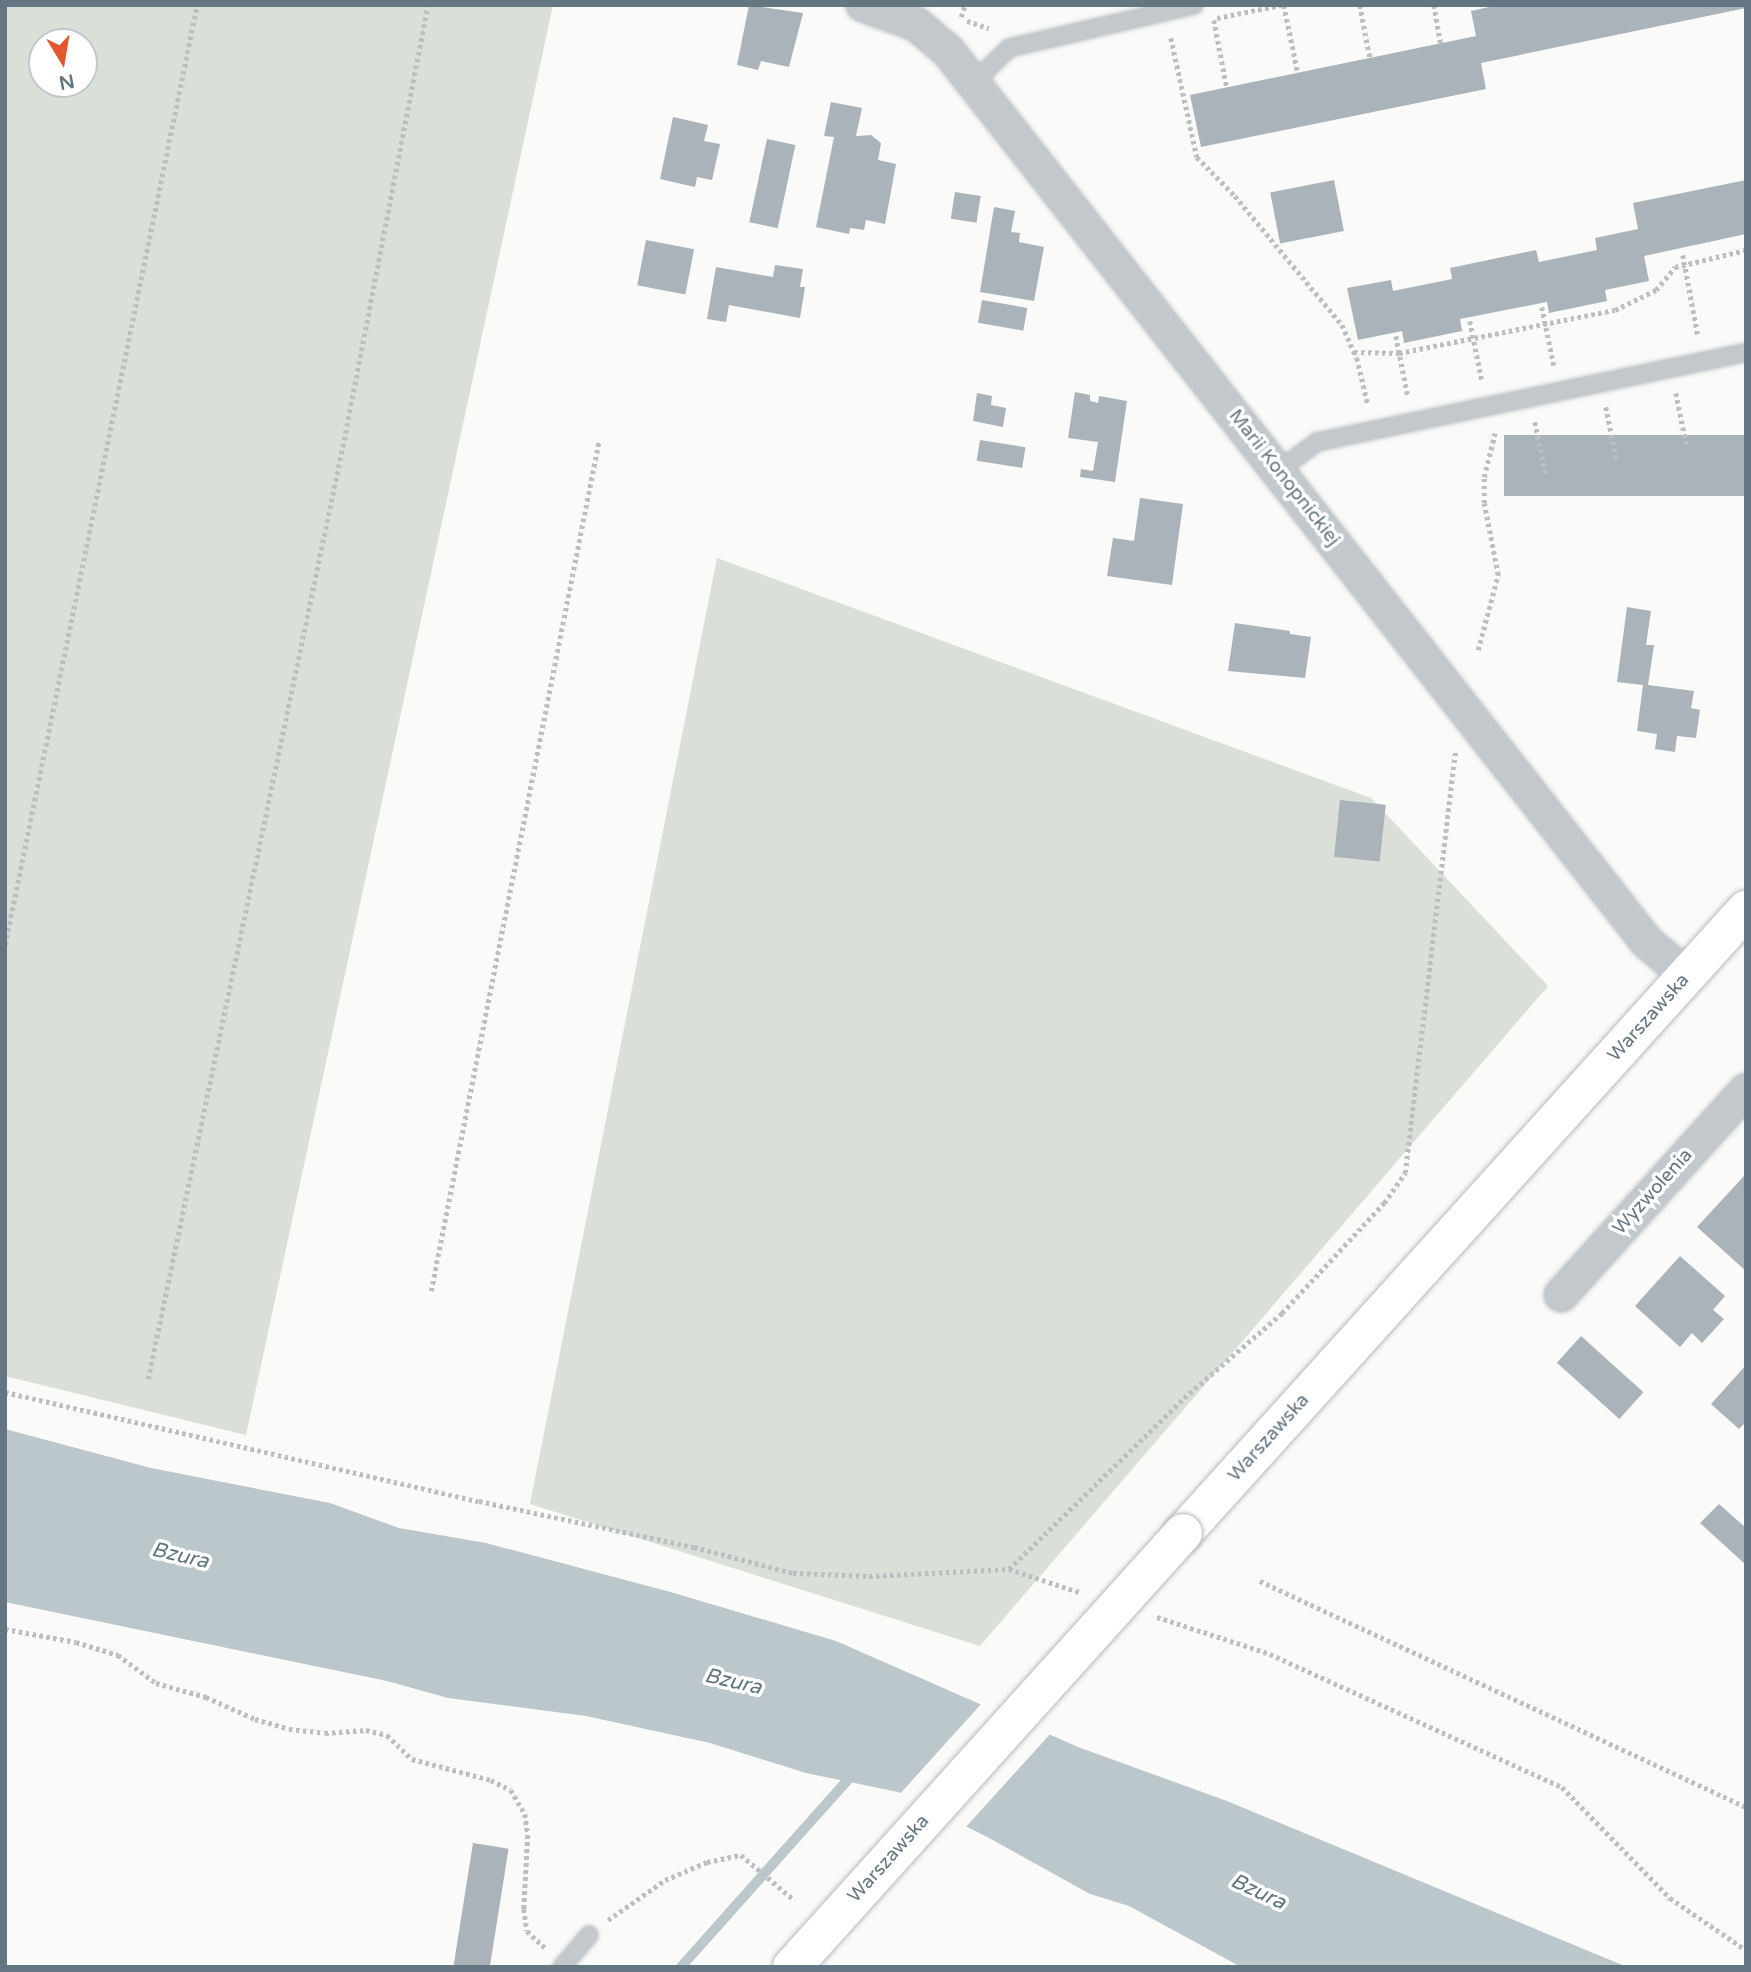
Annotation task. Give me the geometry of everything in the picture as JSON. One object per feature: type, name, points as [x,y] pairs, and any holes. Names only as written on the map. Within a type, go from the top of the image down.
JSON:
[{"type":"main road","name":"Warszawska","points":[[792,1967],[1746,910]]},
{"type":"street","name":"Marii Konopnickiej","points":[[863,5],[916,24],[948,51],[1647,942],[1687,976]]},
{"type":"street","name":"Wyzwolenia","points":[[1561,1295],[1746,1090]]},
{"type":"lane","points":[[973,83],[1009,48],[1194,5]]},
{"type":"lane","points":[[1278,471],[1317,442],[1746,352]]},
{"type":"lane","points":[[563,1964],[589,1934]]},
{"type":"path","points":[[5,945],[197,5]]},
{"type":"path","points":[[148,1379],[344,440],[428,5]]},
{"type":"path","points":[[1211,5],[1227,88]]},
{"type":"path","points":[[1168,28],[1282,5],[1298,73]]},
{"type":"path","points":[[1360,5],[1370,58]]},
{"type":"path","points":[[1434,5],[1441,44]]},
{"type":"path","points":[[1165,11],[1197,157],[1235,196],[1342,325],[1354,352],[1374,429]]},
{"type":"path","points":[[1354,352],[1399,353],[1626,307],[1656,290],[1675,267],[1746,250]]},
{"type":"path","points":[[1683,255],[1702,361]]},
{"type":"path","points":[[1542,307],[1560,391]]},
{"type":"path","points":[[1470,321],[1487,406]]},
{"type":"path","points":[[1396,336],[1412,421]]},
{"type":"path","points":[[1671,368],[1687,447]]},
{"type":"path","points":[[1601,382],[1617,461]]},
{"type":"path","points":[[1531,397],[1546,475]]},
{"type":"path","points":[[1478,650],[1497,575],[1484,503],[1485,477],[1493,433]]},
{"type":"path","points":[[431,1290],[599,440]]},
{"type":"path","points":[[1009,1569],[1184,1398],[1282,1313],[1384,1203],[1405,1172],[1457,744]]},
{"type":"path","points":[[5,1392],[479,1502],[694,1548],[793,1573],[869,1576],[1009,1569],[1087,1595]]},
{"type":"path","points":[[1260,1581],[1746,1807]]},
{"type":"path","points":[[1153,1616],[1270,1654],[1562,1787],[1670,1898],[1746,1950]]},
{"type":"path","points":[[5,1629],[76,1642],[118,1655],[156,1682],[206,1697],[255,1719],[289,1729],[325,1733],[366,1730],[387,1735],[412,1759],[491,1780],[511,1790],[526,1814],[528,1835],[524,1909],[527,1931],[538,1944],[563,1964]]},
{"type":"path","points":[[589,1934],[665,1880],[721,1858],[741,1855],[794,1900]]},
{"type":"shaded area","points":[[5,5],[553,5],[246,1435],[5,1376]]},
{"type":"shaded area","points":[[717,558],[1371,798],[1548,986],[980,1646],[530,1504]]},
{"type":"water","name":"Bzura","points":[[5,1429],[151,1468],[330,1503],[399,1528],[486,1543],[674,1593],[836,1641],[1078,1747],[1227,1801],[1627,1967],[1241,1967],[1129,1906],[1090,1894],[898,1792],[806,1773],[710,1743],[586,1716],[448,1698],[387,1681],[5,1602]]},
{"type":"pier","points":[[983,1702],[1052,1732],[964,1829],[898,1796]]},
{"type":"building","points":[[749,5],[803,13],[789,67],[761,61],[758,70],[737,65]]},
{"type":"building","points":[[1498,5],[1746,5],[1746,8],[1481,63],[1486,89],[1201,147],[1190,95],[1476,36],[1471,11]]},
{"type":"building","points":[[831,102],[862,108],[856,136],[871,135],[881,143],[878,160],[896,164],[885,224],[866,220],[864,230],[850,228],[849,234],[816,227],[834,137],[824,136]]},
{"type":"building","points":[[673,117],[708,125],[704,141],[720,144],[712,180],[697,177],[695,187],[660,179]]},
{"type":"building","points":[[767,139],[795,145],[778,228],[749,222]]},
{"type":"building","points":[[1334,180],[1344,231],[1280,243],[1270,192]]},
{"type":"building","points":[[1746,180],[1746,234],[1644,256],[1649,281],[1605,290],[1607,301],[1549,313],[1547,302],[1460,319],[1462,331],[1404,343],[1402,331],[1358,340],[1347,288],[1391,280],[1393,291],[1452,279],[1450,268],[1536,250],[1539,262],[1597,250],[1595,238],[1638,229],[1633,203]]},
{"type":"building","points":[[955,192],[981,196],[976,223],[951,219]]},
{"type":"building","points":[[994,207],[1015,211],[1011,232],[1020,233],[1019,242],[1044,247],[1034,301],[980,292]]},
{"type":"building","points":[[646,240],[694,249],[685,295],[637,285]]},
{"type":"building","points":[[775,265],[803,269],[800,287],[805,287],[800,318],[729,305],[726,322],[707,319],[716,267],[773,277]]},
{"type":"building","points":[[982,300],[1027,308],[1023,331],[978,323]]},
{"type":"building","points":[[1075,392],[1090,395],[1090,401],[1098,403],[1099,396],[1127,401],[1115,482],[1080,477],[1081,469],[1093,471],[1098,442],[1068,438]]},
{"type":"building","points":[[977,393],[992,396],[991,405],[1006,408],[1003,427],[973,421]]},
{"type":"building","points":[[1504,435],[1746,435],[1746,496],[1504,496]]},
{"type":"building","points":[[980,440],[1025,447],[1022,468],[977,461]]},
{"type":"building","points":[[1140,498],[1183,504],[1172,585],[1107,576],[1113,538],[1134,541]]},
{"type":"building","points":[[1627,607],[1651,611],[1646,645],[1654,645],[1648,685],[1694,691],[1691,708],[1700,710],[1696,738],[1677,736],[1675,752],[1655,749],[1657,734],[1637,731],[1643,685],[1617,682]]},
{"type":"building","points":[[1235,623],[1311,637],[1305,678],[1228,671]]},
{"type":"building","points":[[1340,800],[1386,805],[1380,861],[1334,857]]},
{"type":"building","points":[[1744,1176],[1746,1178],[1746,1271],[1697,1227]]},
{"type":"building","points":[[1680,1256],[1725,1296],[1713,1310],[1724,1319],[1702,1343],[1692,1333],[1680,1347],[1635,1306]]},
{"type":"building","points":[[1581,1336],[1643,1392],[1619,1419],[1557,1363]]},
{"type":"building","points":[[1746,1365],[1746,1422],[1739,1429],[1711,1404]]},
{"type":"building","points":[[1719,1504],[1746,1528],[1746,1565],[1700,1523]]},
{"type":"building","points":[[473,1843],[509,1849],[490,1967],[453,1966]]},
{"type":"waterway","points":[[681,1967],[847,1781],[853,1768]]}]
